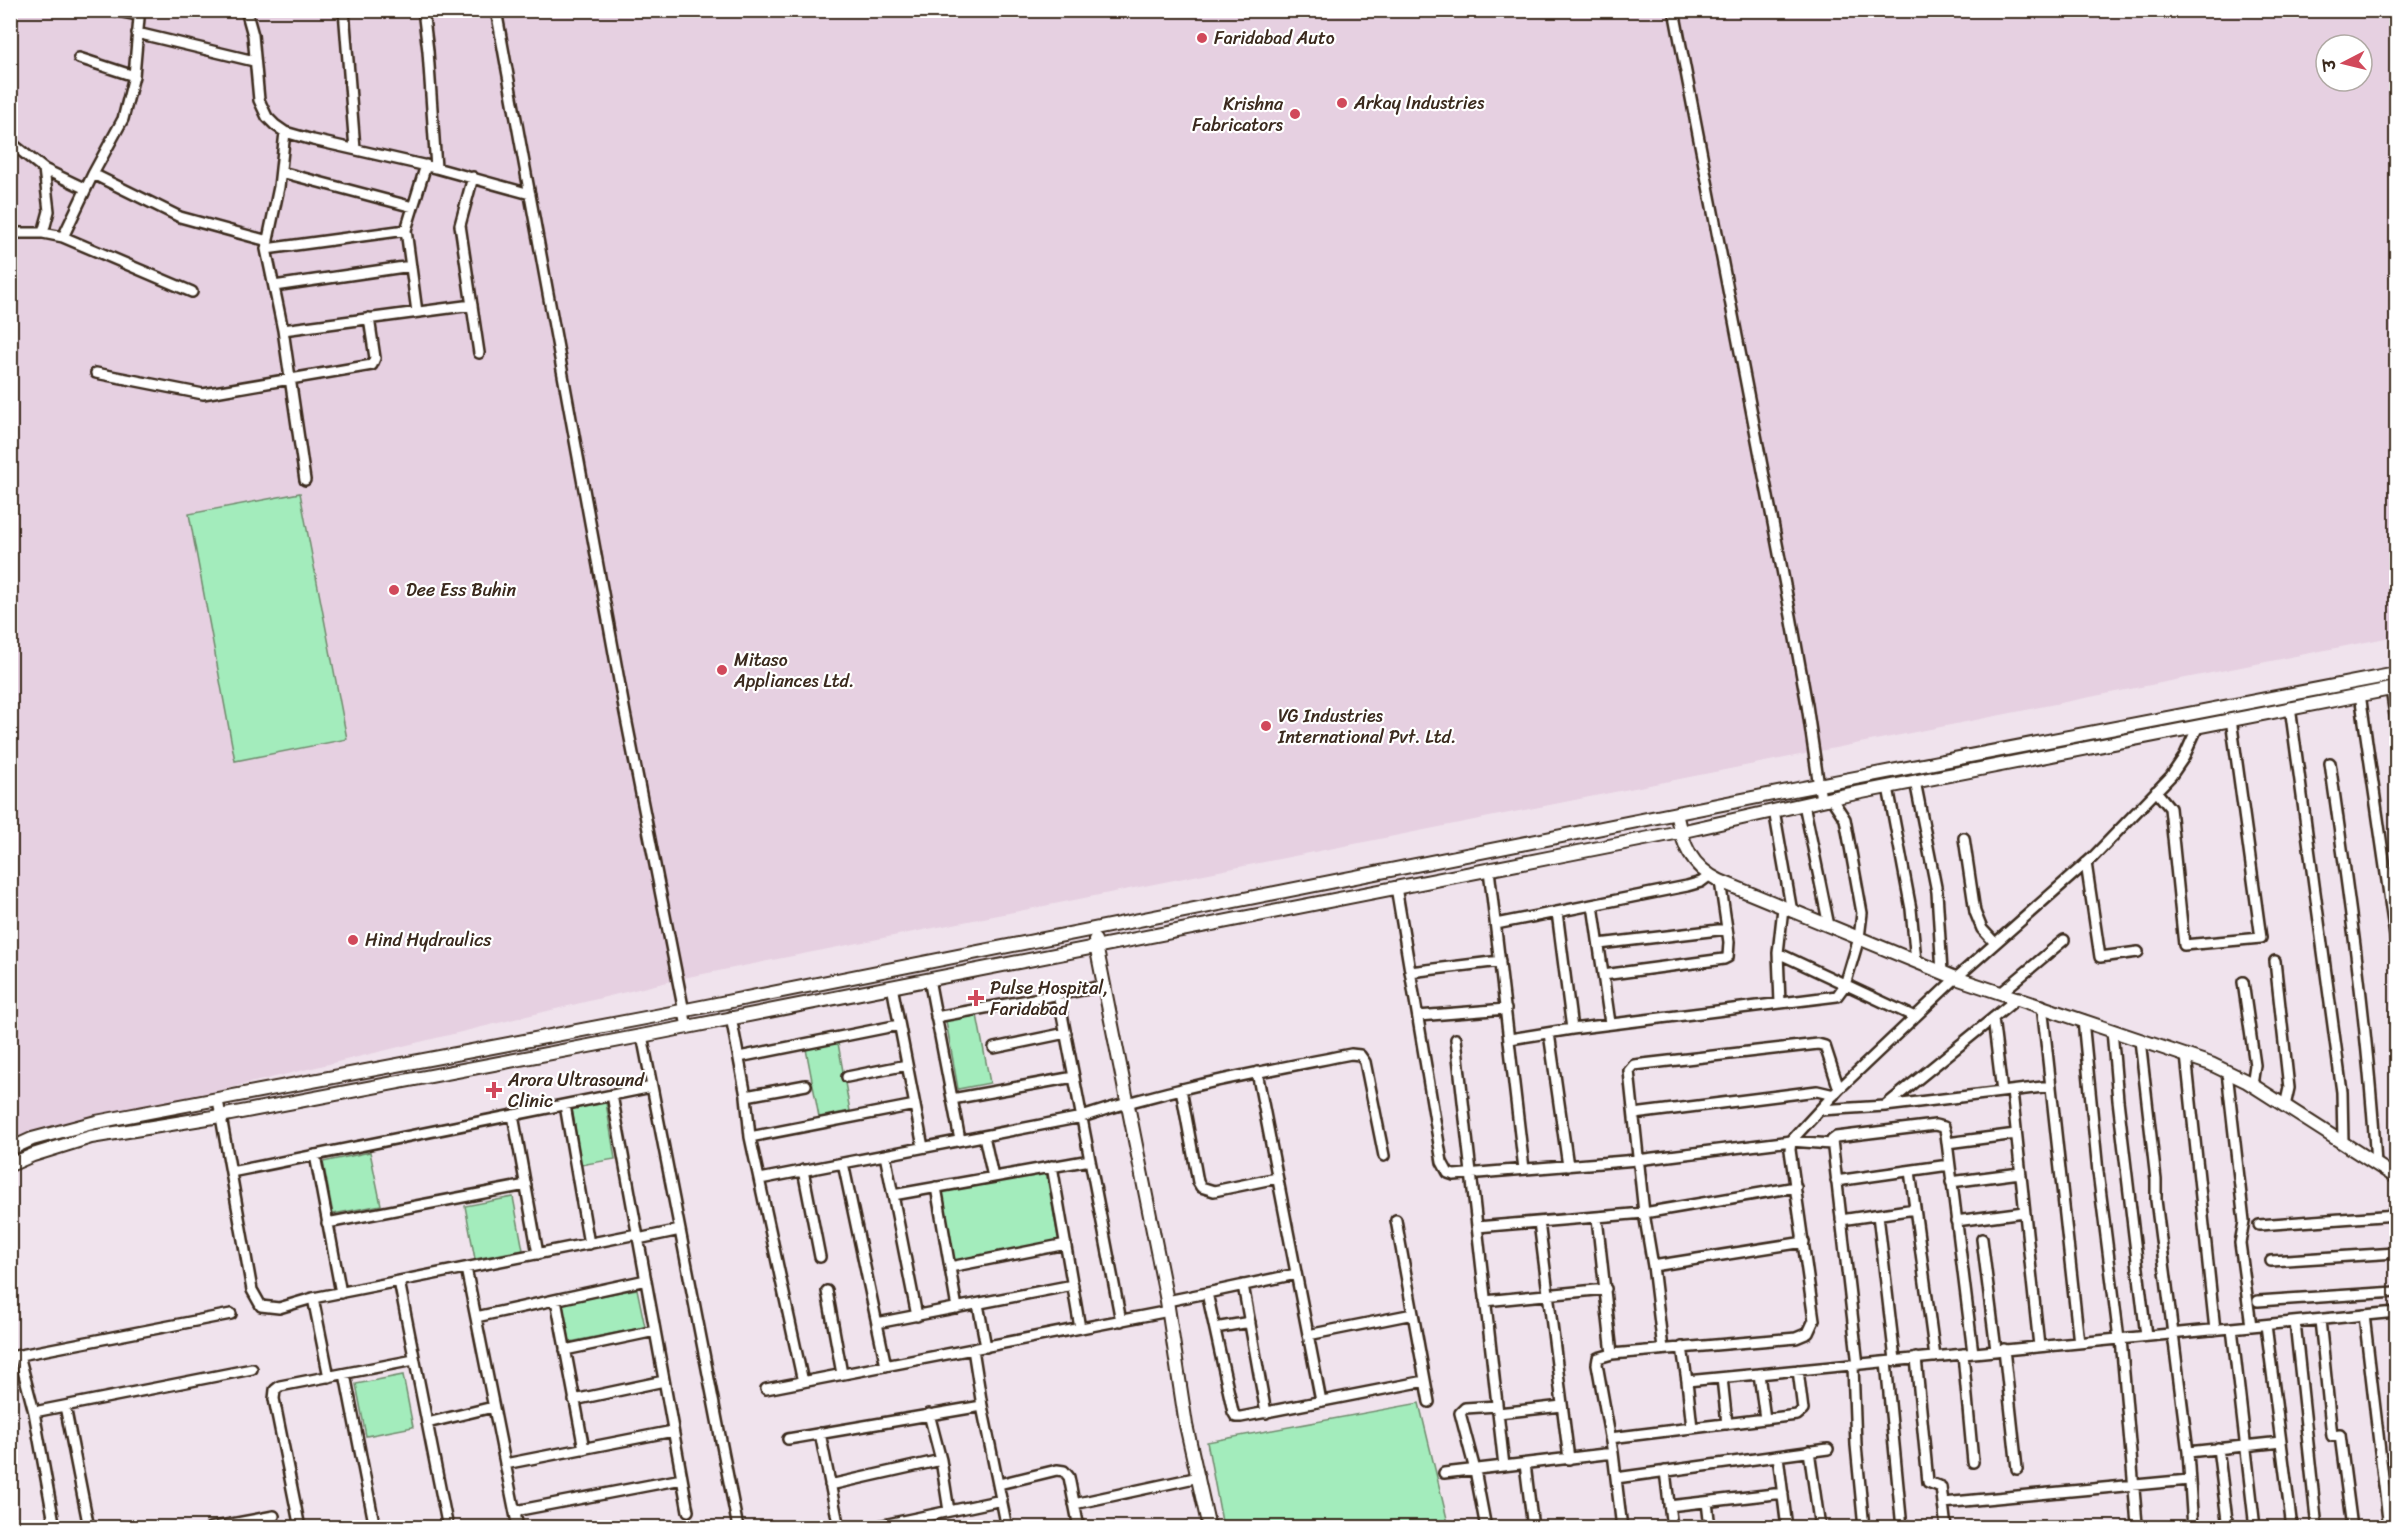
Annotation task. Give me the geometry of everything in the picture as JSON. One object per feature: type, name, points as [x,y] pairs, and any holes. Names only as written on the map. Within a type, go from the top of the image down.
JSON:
[{"type":"street","points":[[63,237],[93,174],[123,119],[134,76],[139,18],[137,15],[112,10]]},
{"type":"street","points":[[246,10],[253,35],[259,100],[262,109],[275,125],[285,132],[426,165],[530,194]]},
{"type":"street","points":[[344,10],[355,149]]},
{"type":"street","points":[[423,10],[436,168]]},
{"type":"street","points":[[496,10],[625,713],[687,1027]]},
{"type":"street","points":[[1510,1039],[1610,1023],[1837,996],[1845,985],[1858,938],[1862,913],[1845,819],[1826,799],[1818,786],[1807,705],[1674,10]]},
{"type":"street","points":[[137,33],[254,61]]},
{"type":"street","points":[[79,58],[134,76]]},
{"type":"street","points":[[285,132],[267,245],[283,330],[305,480]]},
{"type":"street","points":[[10,142],[44,170],[86,189]]},
{"type":"street","points":[[417,312],[406,230],[426,165]]},
{"type":"street","points":[[43,233],[49,211],[44,170]]},
{"type":"street","points":[[280,172],[413,207]]},
{"type":"street","points":[[93,174],[180,217],[267,245],[406,230]]},
{"type":"street","points":[[473,177],[460,225],[479,354]]},
{"type":"street","points":[[10,233],[43,233],[63,237],[192,292]]},
{"type":"street","points":[[274,285],[411,266]]},
{"type":"street","points":[[283,330],[472,305]]},
{"type":"street","points":[[96,373],[204,394],[372,365],[375,358],[369,318]]},
{"type":"street","points":[[10,1149],[32,1139],[96,1122],[684,1010],[1676,813],[2397,674]]},
{"type":"street","points":[[10,1165],[33,1155],[91,1137],[220,1116],[687,1027],[1680,832],[1826,799],[2360,694],[2394,688],[2397,722]]},
{"type":"street","points":[[2360,694],[2397,943]]},
{"type":"street","points":[[2290,707],[2342,1092],[2343,1143]]},
{"type":"street","points":[[2156,791],[2170,808],[2184,945],[2261,938],[2231,719]]},
{"type":"street","points":[[1622,1527],[1613,1453],[1597,1364],[1598,1358],[1612,1354],[1796,1338],[1808,1334],[1814,1320],[1791,1141],[1836,1092],[1956,978],[2086,863],[2177,767],[2198,726]]},
{"type":"street","points":[[2330,763],[2352,918],[2374,1122],[2376,1164]]},
{"type":"street","points":[[1915,781],[1937,892],[1942,972]]},
{"type":"street","points":[[1888,787],[1911,909],[1916,961]]},
{"type":"street","points":[[1804,804],[1829,926]]},
{"type":"street","points":[[1774,810],[1788,910],[1778,953],[1780,1003]]},
{"type":"street","points":[[1676,813],[1680,832],[1696,865],[1715,879],[1956,978],[2019,997],[2186,1055],[2227,1072],[2252,1085],[2397,1177]]},
{"type":"street","points":[[1964,838],[1975,912],[1982,929],[1995,943]]},
{"type":"street","points":[[2086,863],[2100,957],[2138,952]]},
{"type":"street","points":[[1489,870],[1524,1169]]},
{"type":"street","points":[[1496,924],[1715,879]]},
{"type":"street","points":[[1603,975],[1728,957],[1727,929],[1715,879]]},
{"type":"street","points":[[1396,887],[1444,1168],[1454,1174],[1637,1160],[1791,1141],[1831,1144]]},
{"type":"street","points":[[1593,905],[1610,1023]]},
{"type":"street","points":[[1557,912],[1572,1029]]},
{"type":"street","points":[[1092,929],[1168,1306],[1186,1425],[1209,1527]]},
{"type":"street","points":[[1599,944],[1727,929]]},
{"type":"street","points":[[2001,992],[2064,940]]},
{"type":"street","points":[[1778,953],[1915,1017]]},
{"type":"street","points":[[1410,972],[1500,961]]},
{"type":"street","points":[[2275,962],[2289,1088],[2285,1106]]},
{"type":"street","points":[[929,979],[960,1140]]},
{"type":"street","points":[[2243,982],[2255,1065],[2252,1085]]},
{"type":"street","points":[[892,986],[923,1147]]},
{"type":"street","points":[[936,1017],[1104,986]]},
{"type":"street","points":[[1058,994],[1121,1321]]},
{"type":"street","points":[[1885,1106],[2019,997]]},
{"type":"street","points":[[2042,1005],[2079,1343]]},
{"type":"street","points":[[698,1007],[700,1024]]},
{"type":"street","points":[[1418,1017],[1506,1009]]},
{"type":"street","points":[[731,1017],[746,1096],[750,1137],[803,1382]]},
{"type":"street","points":[[1993,1018],[2016,1134],[2039,1346]]},
{"type":"street","points":[[2083,1020],[2098,1172],[2120,1339],[2134,1484],[2137,1524],[2135,1527]]},
{"type":"street","points":[[739,1057],[899,1025]]},
{"type":"street","points":[[2112,1030],[2146,1336]]},
{"type":"street","points":[[993,1048],[1066,1033]]},
{"type":"street","points":[[1550,1033],[1568,1166]]},
{"type":"street","points":[[642,1035],[738,1527]]},
{"type":"street","points":[[1456,1039],[1504,1466]]},
{"type":"street","points":[[2140,1040],[2156,1180],[2156,1200],[2188,1452],[2193,1527]]},
{"type":"street","points":[[1663,1349],[1637,1160],[1629,1071],[1634,1065],[1818,1044],[1824,1046],[1836,1092]]},
{"type":"street","points":[[760,1179],[1082,1117],[1128,1102],[1181,1089],[1351,1053],[1360,1055],[1365,1062],[1384,1156]]},
{"type":"street","points":[[2186,1055],[2215,1330]]},
{"type":"street","points":[[847,1077],[907,1065]]},
{"type":"street","points":[[1257,1072],[1321,1401]]},
{"type":"street","points":[[2227,1072],[2244,1222],[2240,1243],[2251,1326]]},
{"type":"street","points":[[952,1099],[1074,1077]]},
{"type":"street","points":[[746,1096],[806,1085]]},
{"type":"street","points":[[1820,1110],[1885,1106],[2051,1086]]},
{"type":"street","points":[[231,1172],[652,1087]]},
{"type":"street","points":[[1181,1089],[1198,1182],[1201,1187],[1214,1191],[1277,1178]]},
{"type":"street","points":[[1634,1114],[1817,1091],[1836,1092]]},
{"type":"street","points":[[612,1095],[688,1511]]},
{"type":"street","points":[[218,1100],[252,1290],[261,1306],[268,1308],[589,1244],[680,1230]]},
{"type":"street","points":[[565,1105],[589,1244]]},
{"type":"street","points":[[750,1137],[915,1105]]},
{"type":"street","points":[[513,1115],[538,1254]]},
{"type":"street","points":[[1864,1527],[1856,1445],[1855,1365],[1831,1144],[1836,1137],[1935,1125],[1944,1127],[1956,1221],[1968,1353],[1973,1462]]},
{"type":"street","points":[[1947,1143],[2016,1134]]},
{"type":"street","points":[[984,1136],[993,1177]]},
{"type":"street","points":[[315,1155],[341,1293]]},
{"type":"street","points":[[885,1155],[917,1316]]},
{"type":"street","points":[[893,1195],[1090,1160]]},
{"type":"street","points":[[843,1163],[885,1366]]},
{"type":"street","points":[[1836,1181],[1949,1165]]},
{"type":"street","points":[[1052,1166],[1080,1328]]},
{"type":"street","points":[[803,1170],[820,1257]]},
{"type":"street","points":[[1910,1171],[1935,1357]]},
{"type":"street","points":[[1951,1182],[2020,1173]]},
{"type":"street","points":[[327,1223],[526,1185]]},
{"type":"street","points":[[936,1187],[957,1308]]},
{"type":"street","points":[[1477,1227],[1597,1218],[1796,1187]]},
{"type":"street","points":[[1840,1220],[1916,1209]]},
{"type":"street","points":[[1956,1221],[2024,1212]]},
{"type":"street","points":[[1878,1215],[1902,1527]]},
{"type":"street","points":[[2259,1225],[2397,1215]]},
{"type":"street","points":[[1597,1218],[1612,1354]]},
{"type":"street","points":[[1396,1220],[1430,1402]]},
{"type":"street","points":[[1539,1222],[1569,1459]]},
{"type":"street","points":[[1982,1239],[2017,1468]]},
{"type":"street","points":[[1653,1266],[1804,1242]]},
{"type":"street","points":[[950,1267],[1066,1244]]},
{"type":"street","points":[[2271,1261],[2397,1253]]},
{"type":"street","points":[[465,1268],[505,1464],[515,1527]]},
{"type":"street","points":[[765,1389],[1121,1321],[1207,1293],[1296,1274]]},
{"type":"street","points":[[476,1317],[646,1280]]},
{"type":"street","points":[[399,1281],[448,1527]]},
{"type":"street","points":[[877,1323],[1073,1285]]},
{"type":"street","points":[[1243,1285],[1266,1413]]},
{"type":"street","points":[[1485,1301],[1606,1289]]},
{"type":"street","points":[[827,1291],[842,1374]]},
{"type":"street","points":[[2258,1301],[2397,1292]]},
{"type":"street","points":[[1207,1293],[1236,1417],[1241,1418],[1425,1381]]},
{"type":"street","points":[[314,1298],[329,1377]]},
{"type":"street","points":[[556,1300],[584,1449]]},
{"type":"street","points":[[978,1304],[986,1347]]},
{"type":"street","points":[[1687,1381],[2397,1312]]},
{"type":"street","points":[[56,1527],[34,1412],[15,1356],[231,1314]]},
{"type":"street","points":[[1308,1335],[1413,1314]]},
{"type":"street","points":[[2364,1315],[2389,1527]]},
{"type":"street","points":[[2320,1320],[2332,1436],[2340,1435],[2352,1527]]},
{"type":"street","points":[[1215,1328],[1250,1322]]},
{"type":"street","points":[[2295,1322],[2317,1527]]},
{"type":"street","points":[[2266,1325],[2292,1527]]},
{"type":"street","points":[[2232,1328],[2255,1527]]},
{"type":"street","points":[[565,1350],[655,1331]]},
{"type":"street","points":[[1682,1347],[1692,1428]]},
{"type":"street","points":[[973,1349],[982,1406],[1007,1527]]},
{"type":"street","points":[[1916,1358],[1928,1482],[1941,1487],[1946,1527]]},
{"type":"street","points":[[300,1527],[274,1399],[275,1390],[280,1386],[414,1360]]},
{"type":"street","points":[[34,1412],[252,1370]]},
{"type":"street","points":[[1610,1438],[1801,1413],[1803,1410],[1798,1370]]},
{"type":"street","points":[[345,1374],[375,1527]]},
{"type":"street","points":[[1759,1374],[1765,1419]]},
{"type":"street","points":[[1722,1378],[1726,1424]]},
{"type":"street","points":[[574,1400],[664,1381]]},
{"type":"street","points":[[65,1406],[90,1527]]},
{"type":"street","points":[[788,1439],[982,1406]]},
{"type":"street","points":[[1486,1527],[1461,1410],[1562,1406]]},
{"type":"street","points":[[427,1423],[493,1407]]},
{"type":"street","points":[[929,1414],[941,1460],[949,1511]]},
{"type":"street","points":[[505,1464],[673,1431]]},
{"type":"street","points":[[820,1433],[838,1527]]},
{"type":"street","points":[[2188,1452],[2282,1442]]},
{"type":"street","points":[[2218,1448],[2228,1527]]},
{"type":"street","points":[[1616,1478],[1828,1449]]},
{"type":"street","points":[[1809,1451],[1820,1527]]},
{"type":"street","points":[[1444,1473],[1613,1453]]},
{"type":"street","points":[[1778,1456],[1787,1527]]},
{"type":"street","points":[[830,1485],[941,1460]]},
{"type":"street","points":[[1526,1464],[1533,1527]]},
{"type":"street","points":[[999,1484],[1057,1470],[1064,1471],[1069,1477],[1079,1527]]},
{"type":"street","points":[[1665,1471],[1672,1527]]},
{"type":"street","points":[[1074,1504],[1199,1477]]},
{"type":"street","points":[[514,1511],[682,1479]]},
{"type":"street","points":[[1943,1503],[2189,1480]]},
{"type":"street","points":[[1669,1506],[1783,1494]]},
{"type":"street","points":[[868,1527],[886,1526],[1002,1500]]},
{"type":"street","points":[[1707,1502],[1710,1527]]},
{"type":"street","points":[[210,1527],[274,1516]]},
{"type":"shaded area","points":[[10,11],[2396,11],[2396,636],[688,977],[31,1136],[11,1143]]},
{"type":"green space","points":[[300,493],[347,739],[235,761],[189,514]]},
{"type":"green space","points":[[977,1015],[990,1083],[958,1089],[946,1021]]},
{"type":"green space","points":[[838,1043],[850,1111],[819,1117],[806,1049]]},
{"type":"green space","points":[[606,1103],[615,1159],[581,1165],[572,1109]]},
{"type":"green space","points":[[370,1152],[381,1205],[333,1214],[323,1162]]},
{"type":"green space","points":[[1046,1172],[1059,1242],[954,1261],[941,1191]]},
{"type":"green space","points":[[513,1197],[523,1250],[475,1259],[465,1206]]},
{"type":"green space","points":[[637,1289],[645,1327],[570,1342],[562,1303]]},
{"type":"green space","points":[[403,1375],[413,1427],[366,1436],[356,1384]]},
{"type":"green space","points":[[1419,1403],[1449,1527],[1223,1527],[1207,1442]]},
{"type":"place","name":"Faridabad Auto","points":[[1202,38]]},
{"type":"place","name":"Arkay Industries","points":[[1342,103]]},
{"type":"place","name":"Krishna Fabricators","points":[[1295,114]]},
{"type":"place","name":"Dee Ess Buhin","points":[[394,590]]},
{"type":"place","name":"Mitaso Appliances Ltd.","points":[[722,670]]},
{"type":"place","name":"VG Industries International Pvt. Ltd.","points":[[1266,726]]},
{"type":"place","name":"Hind Hydraulics","points":[[353,940]]},
{"type":"place","name":"Pulse Hospital, Faridabad","points":[[976,998]]},
{"type":"place","name":"Arora Ultrasound Clinic","points":[[494,1090]]}]
